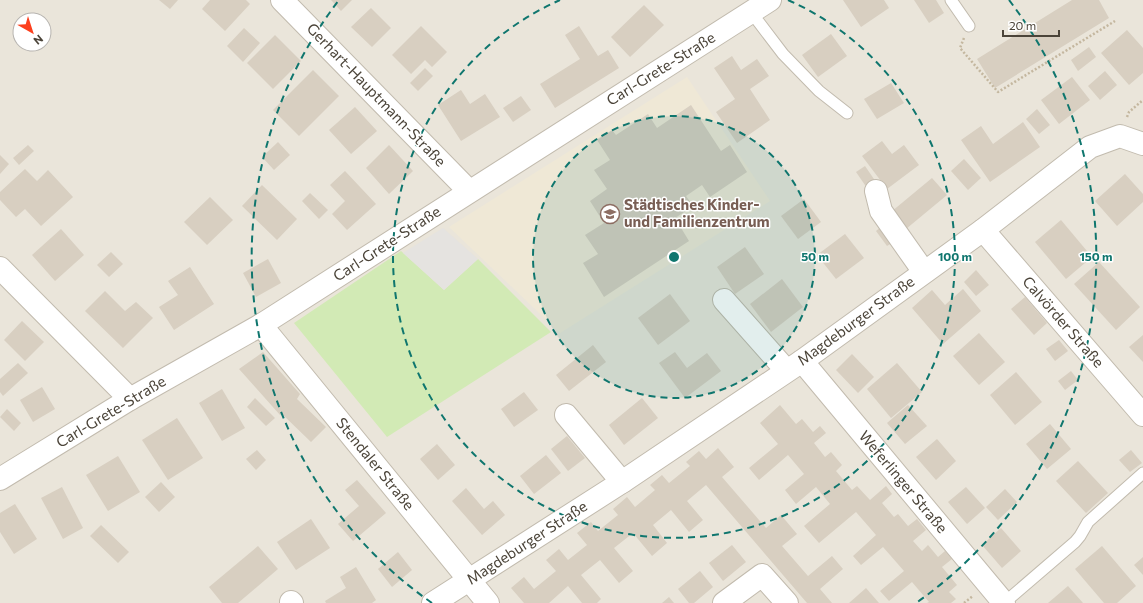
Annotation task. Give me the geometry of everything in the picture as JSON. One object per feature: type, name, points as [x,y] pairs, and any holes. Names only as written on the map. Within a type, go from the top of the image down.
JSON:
[{"type":"street","name":"Gerhart-Hauptmann-Straße","points":[[282,0],[469,191]]},
{"type":"street","name":"Carl-Grete-Straße","points":[[0,479],[130,398],[261,325],[759,5]]},
{"type":"street","name":"Magdeburger Straße","points":[[432,603],[622,482],[794,366],[983,230],[1090,148],[1120,136],[1143,144]]},
{"type":"street","name":"Magdeburger Straße","points":[[876,191],[881,211],[924,272]]},
{"type":"street","name":"Calvörder Straße","points":[[983,230],[1143,415]]},
{"type":"street","points":[[0,268],[130,398]]},
{"type":"street","name":"Magdeburger Straße","points":[[724,300],[794,366]]},
{"type":"street","name":"Stendaler Straße","points":[[261,325],[488,603]]},
{"type":"street","name":"Weferlinger Straße","points":[[794,366],[1004,603]]},
{"type":"street","points":[[566,415],[622,482]]},
{"type":"street","points":[[724,603],[762,575],[787,603]]},
{"type":"lane","points":[[951,0],[969,26]]},
{"type":"lane","points":[[759,5],[783,54],[819,91],[847,113]]},
{"type":"lane","points":[[1004,603],[1075,542],[1088,522],[1143,473]]},
{"type":"path","points":[[969,26],[960,48],[998,92],[1115,21]]},
{"type":"shaded area","points":[[0,0],[1143,0],[1143,603],[0,603]]},
{"type":"shaded area","name":"Städtisches Kinder- und Familienzentrum","points":[[687,77],[770,201],[560,333],[449,227]]},
{"type":"shaded area","points":[[443,228],[478,259],[444,290],[403,253]]},
{"type":"green space","points":[[401,251],[444,290],[478,259],[551,332],[387,437],[294,323]]},
{"type":"building","points":[[159,0],[178,0],[170,9]]},
{"type":"building","points":[[210,0],[246,0],[250,4],[225,31],[202,9]]},
{"type":"building","points":[[331,0],[352,0],[341,11]]},
{"type":"building","points":[[843,0],[884,0],[889,8],[861,27]]},
{"type":"building","points":[[914,0],[936,0],[944,13],[929,23]]},
{"type":"building","points":[[1072,0],[1099,0],[1109,18],[995,88],[977,59]]},
{"type":"building","points":[[644,5],[664,25],[630,57],[611,37]]},
{"type":"building","points":[[371,8],[391,28],[372,47],[351,27]]},
{"type":"building","points":[[421,26],[447,52],[432,67],[425,60],[411,74],[392,55]]},
{"type":"building","points":[[579,26],[598,56],[608,50],[619,68],[555,108],[540,84],[580,59],[565,35]]},
{"type":"building","points":[[244,28],[260,43],[243,62],[227,46]]},
{"type":"building","points":[[1127,30],[1143,48],[1143,73],[1129,85],[1101,53]]},
{"type":"building","points":[[831,34],[847,56],[818,77],[802,55]]},
{"type":"building","points":[[275,35],[301,61],[273,89],[247,63]]},
{"type":"building","points":[[1089,47],[1096,57],[1078,71],[1071,60]]},
{"type":"building","points":[[732,56],[741,70],[757,59],[769,76],[750,89],[770,120],[737,143],[716,112],[735,99],[714,68]]},
{"type":"building","points":[[425,68],[433,76],[418,91],[410,83]]},
{"type":"building","points":[[313,70],[339,96],[299,136],[273,110]]},
{"type":"building","points":[[1105,71],[1117,85],[1100,100],[1088,86]]},
{"type":"building","points":[[1072,77],[1090,100],[1059,124],[1041,100]]},
{"type":"building","points":[[891,83],[904,103],[877,119],[864,99]]},
{"type":"building","points":[[461,90],[470,104],[485,94],[500,117],[461,141],[438,105]]},
{"type":"building","points":[[521,96],[531,110],[513,122],[503,108]]},
{"type":"building","points":[[691,105],[721,151],[730,145],[747,172],[710,197],[702,185],[686,196],[693,206],[675,218],[689,241],[604,297],[583,263],[598,254],[585,235],[604,223],[590,201],[607,189],[594,170],[610,160],[597,140],[612,130],[616,135],[648,114],[657,128]]},
{"type":"building","points":[[355,107],[377,131],[351,154],[329,130]]},
{"type":"building","points":[[1037,109],[1050,125],[1039,134],[1026,119]]},
{"type":"building","points":[[1023,122],[1040,147],[990,182],[961,140],[981,126],[993,144]]},
{"type":"building","points":[[882,141],[892,154],[904,145],[919,165],[887,189],[862,156]]},
{"type":"building","points":[[278,142],[290,155],[274,170],[262,157]]},
{"type":"building","points":[[28,145],[34,151],[19,165],[13,158]]},
{"type":"building","points":[[389,145],[413,171],[389,194],[366,168]]},
{"type":"building","points":[[0,155],[9,164],[0,174]]},
{"type":"building","points":[[964,159],[981,178],[968,190],[951,171]]},
{"type":"building","points":[[865,166],[876,182],[867,188],[856,172]]},
{"type":"building","points":[[25,169],[37,181],[48,170],[73,197],[41,226],[25,209],[16,217],[0,200],[0,192]]},
{"type":"building","points":[[345,171],[376,204],[347,230],[332,214],[345,201],[330,185]]},
{"type":"building","points":[[1125,174],[1143,194],[1143,202],[1117,226],[1095,201]]},
{"type":"building","points":[[932,178],[947,195],[906,229],[891,212]]},
{"type":"building","points":[[262,185],[297,219],[277,240],[242,206]]},
{"type":"building","points":[[310,193],[328,210],[319,219],[302,201]]},
{"type":"building","points":[[210,197],[233,220],[207,245],[184,222]]},
{"type":"building","points":[[804,199],[821,222],[798,239],[781,216]]},
{"type":"building","points":[[1061,220],[1092,257],[1066,279],[1035,242]]},
{"type":"building","points":[[883,225],[895,241],[887,246],[876,231]]},
{"type":"building","points":[[61,229],[84,255],[55,281],[32,255]]},
{"type":"building","points":[[845,234],[864,258],[836,279],[817,255]]},
{"type":"building","points":[[745,247],[764,274],[735,294],[717,267]]},
{"type":"building","points":[[111,252],[123,264],[109,277],[97,265]]},
{"type":"building","points":[[268,259],[281,283],[256,297],[243,273]]},
{"type":"building","points":[[1099,262],[1140,307],[1116,330],[1074,284]]},
{"type":"building","points":[[190,267],[214,304],[174,330],[159,307],[178,295],[168,281]]},
{"type":"building","points":[[976,270],[989,285],[976,296],[964,282]]},
{"type":"building","points":[[782,279],[803,307],[771,332],[750,304]]},
{"type":"building","points":[[963,289],[981,311],[943,344],[912,308],[932,290],[945,305]]},
{"type":"building","points":[[105,291],[125,311],[136,302],[153,318],[123,348],[85,311]]},
{"type":"building","points":[[670,294],[690,321],[658,345],[638,318]]},
{"type":"building","points":[[1025,297],[1047,323],[1034,335],[1011,309]]},
{"type":"building","points":[[22,321],[44,342],[25,361],[4,340]]},
{"type":"building","points":[[979,333],[1005,362],[979,385],[953,356]]},
{"type":"building","points":[[1143,335],[1143,362],[1129,347]]},
{"type":"building","points":[[1059,340],[1068,351],[1055,361],[1046,349]]},
{"type":"building","points":[[593,345],[606,362],[569,391],[556,375]]},
{"type":"building","points":[[263,352],[300,394],[297,399],[326,427],[311,442],[282,414],[280,415],[239,369]]},
{"type":"building","points":[[675,352],[687,368],[707,353],[721,371],[685,398],[659,363]]},
{"type":"building","points":[[852,354],[874,377],[858,393],[836,370]]},
{"type":"building","points":[[18,363],[28,373],[3,396],[0,392],[0,379]]},
{"type":"building","points":[[897,363],[922,392],[891,418],[867,389]]},
{"type":"building","points":[[1071,371],[1078,380],[1065,390],[1058,381]]},
{"type":"building","points":[[1016,372],[1042,402],[1015,425],[990,395]]},
{"type":"building","points":[[42,387],[55,409],[33,422],[20,400]]},
{"type":"building","points":[[222,389],[245,428],[222,441],[199,403]]},
{"type":"building","points":[[524,392],[538,410],[514,427],[501,409]]},
{"type":"building","points":[[255,398],[275,418],[266,426],[247,407]]},
{"type":"building","points":[[642,398],[658,418],[624,445],[609,425]]},
{"type":"building","points":[[780,405],[796,424],[802,419],[813,432],[820,426],[826,433],[814,443],[825,457],[831,452],[842,465],[836,471],[852,490],[857,486],[870,500],[886,486],[892,494],[882,503],[894,517],[898,514],[908,526],[917,519],[926,530],[913,541],[922,551],[928,545],[938,557],[945,551],[952,559],[942,567],[957,585],[949,592],[956,599],[951,603],[927,603],[929,602],[912,582],[889,601],[880,591],[904,571],[883,547],[861,565],[853,556],[876,535],[856,512],[819,543],[804,526],[830,504],[816,487],[796,504],[785,490],[804,474],[788,455],[759,480],[749,468],[778,444],[760,423]]},
{"type":"building","points":[[908,405],[927,426],[905,444],[887,423]]},
{"type":"building","points":[[7,409],[21,423],[14,431],[0,417]]},
{"type":"building","points":[[177,418],[203,458],[168,480],[142,440]]},
{"type":"building","points":[[1050,424],[1071,449],[1047,469],[1026,444]]},
{"type":"building","points":[[567,436],[585,458],[568,471],[551,449]]},
{"type":"building","points":[[937,439],[956,461],[936,480],[916,457]]},
{"type":"building","points":[[437,444],[455,465],[438,480],[420,459]]},
{"type":"building","points":[[718,448],[734,467],[722,477],[766,528],[781,515],[797,534],[782,546],[808,576],[832,556],[843,569],[820,589],[832,603],[807,603],[706,485],[687,501],[703,520],[689,532],[671,510],[653,525],[667,543],[652,556],[633,533],[614,548],[633,571],[619,583],[600,560],[581,575],[601,599],[597,603],[582,603],[568,586],[549,603],[524,603],[511,588],[524,577],[534,589],[556,571],[546,560],[559,549],[568,560],[587,545],[577,533],[591,522],[598,531],[618,515],[613,509],[627,497],[635,507],[655,490],[650,485],[662,475],[669,483],[690,466],[686,462],[699,451],[706,459]]},
{"type":"building","points":[[257,450],[266,460],[256,470],[246,459]]},
{"type":"building","points":[[1131,450],[1142,463],[1130,472],[1119,460]]},
{"type":"building","points":[[546,455],[561,473],[534,494],[520,476]]},
{"type":"building","points":[[118,456],[140,492],[108,511],[86,475]]},
{"type":"building","points":[[1078,461],[1108,493],[1086,513],[1056,481]]},
{"type":"building","points":[[357,480],[386,513],[353,541],[338,524],[359,506],[345,490]]},
{"type":"building","points":[[161,482],[175,497],[159,512],[145,497]]},
{"type":"building","points":[[62,487],[83,528],[63,539],[41,498]]},
{"type":"building","points":[[966,487],[985,508],[967,524],[948,502]]},
{"type":"building","points":[[466,488],[484,509],[493,501],[505,515],[482,535],[452,501]]},
{"type":"building","points":[[1005,489],[1017,502],[998,520],[986,507]]},
{"type":"building","points":[[15,504],[37,539],[14,554],[0,532],[0,513]]},
{"type":"building","points":[[311,519],[330,548],[296,570],[277,542]]},
{"type":"building","points":[[101,525],[129,552],[118,563],[90,536]]},
{"type":"building","points":[[1001,528],[1021,551],[1002,568],[982,545]]},
{"type":"building","points":[[732,545],[746,562],[723,581],[709,563]]},
{"type":"building","points":[[258,546],[278,569],[238,603],[222,603],[209,587]]},
{"type":"building","points":[[1102,546],[1136,586],[1117,603],[1104,603],[1075,569]]},
{"type":"building","points":[[398,552],[412,570],[392,587],[378,569]]},
{"type":"building","points":[[1143,557],[1143,575],[1134,565]]},
{"type":"building","points":[[356,567],[376,600],[372,603],[326,603],[325,601],[346,588],[340,577]]},
{"type":"building","points":[[700,571],[713,587],[694,603],[689,603],[678,589]]},
{"type":"building","points":[[1068,586],[1083,603],[1048,603]]},
{"type":"building","points":[[866,588],[879,603],[849,603]]},
{"type":"building","points":[[669,597],[674,603],[662,603]]},
{"type":"place","name":"Städtisches Kinder- und Familienzentrum","points":[[610,214]]}]
